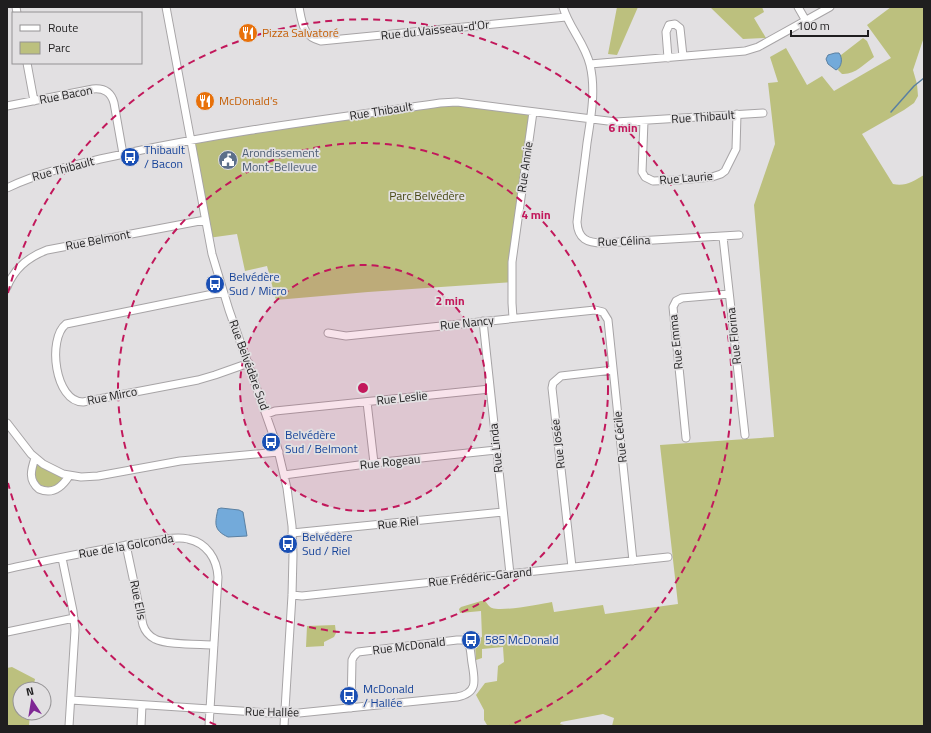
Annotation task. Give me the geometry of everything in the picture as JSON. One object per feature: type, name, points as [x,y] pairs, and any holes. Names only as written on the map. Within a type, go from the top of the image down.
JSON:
[{"type":"street","name":"Rue Belvédère Sud","points":[[166,7],[212,254],[223,292],[267,414],[284,474],[292,533],[292,595],[284,726]]},
{"type":"street","name":"Rue du Vaisseau-d'Or","points":[[299,7],[306,33],[312,38],[321,42],[566,17]]},
{"type":"street","name":"Rue Célina","points":[[563,7],[566,17],[583,46],[590,64],[593,85],[591,119],[577,222],[577,228],[582,237],[596,243],[739,235]]},
{"type":"street","points":[[798,7],[806,21]]},
{"type":"street","points":[[590,64],[739,52],[752,49],[830,7]]},
{"type":"street","points":[[668,58],[666,32],[669,25],[675,24],[680,28],[683,56]]},
{"type":"street","points":[[27,64],[34,101]]},
{"type":"street","name":"Rue Bacon","points":[[7,106],[93,89],[104,90],[112,97],[114,103],[123,154]]},
{"type":"street","name":"Rue Thibault","points":[[7,188],[44,172],[190,140],[446,102],[457,102],[616,122],[762,113]]},
{"type":"street","name":"Rue Annie","points":[[513,318],[512,262],[533,112]]},
{"type":"street","name":"Rue Laurie","points":[[644,121],[642,172],[644,178],[654,181],[696,179],[718,176],[725,171],[736,149],[737,114]]},
{"type":"street","name":"Rue Belmont","points":[[7,287],[12,276],[22,264],[33,256],[47,250],[205,220]]},
{"type":"street","name":"Rue Florina","points":[[723,237],[745,435]]},
{"type":"street","name":"Rue Mirco","points":[[223,292],[66,324],[60,330],[57,344],[56,362],[61,382],[66,392],[72,399],[77,402],[83,402],[203,378],[248,363]]},
{"type":"street","name":"Rue Emma","points":[[686,438],[673,306],[676,301],[682,298],[729,294]]},
{"type":"street","name":"Rue Nancy","points":[[328,333],[346,336],[595,310],[601,311],[605,314]]},
{"type":"street","name":"Rue Cécile","points":[[605,314],[608,320],[634,561]]},
{"type":"street","name":"Rue Linda","points":[[483,321],[510,574]]},
{"type":"street","name":"Rue Josée","points":[[572,567],[552,388],[553,383],[561,376],[613,370]]},
{"type":"street","name":"Rue Leslie","points":[[267,414],[490,389]]},
{"type":"street","points":[[367,402],[374,463]]},
{"type":"street","points":[[7,423],[35,458],[49,468],[69,476],[93,477],[162,463],[279,452]]},
{"type":"street","name":"Rue Rogeau","points":[[284,474],[496,450]]},
{"type":"street","points":[[35,458],[31,475],[32,481],[39,490],[50,492],[55,490],[64,483],[69,476]]},
{"type":"street","name":"Rue Riel","points":[[292,533],[503,512]]},
{"type":"street","name":"Rue de la Golconda","points":[[7,569],[126,545],[184,538],[200,543],[209,551],[215,560],[218,571],[209,726]]},
{"type":"street","name":"Rue Ells","points":[[126,545],[143,625],[147,632],[154,639],[163,642],[214,645]]},
{"type":"street","name":"Rue Frédéric-Garand","points":[[292,595],[302,596],[668,557]]},
{"type":"street","points":[[62,558],[74,618],[75,636],[69,726]]},
{"type":"street","points":[[7,632],[74,618]]},
{"type":"street","name":"Rue McDonald","points":[[351,708],[352,660],[358,652],[363,651],[463,640],[467,642],[470,647],[474,681],[472,690]]},
{"type":"street","name":"Rue Hallée","points":[[71,700],[285,714],[457,697],[464,696],[472,690]]},
{"type":"street","points":[[141,726],[142,705]]},
{"type":"green space","points":[[617,7],[638,7],[617,55],[608,54]]},
{"type":"green space","points":[[710,7],[762,7],[764,12],[754,18],[766,38],[743,39]]},
{"type":"green space","points":[[891,7],[924,7],[924,37],[913,70],[917,84],[918,96],[914,103],[904,110],[862,134],[893,184],[902,185],[924,175],[924,726],[612,726],[614,718],[603,714],[561,722],[560,724],[568,726],[476,726],[487,725],[484,720],[484,710],[476,695],[485,683],[497,681],[498,666],[504,662],[503,647],[482,649],[482,658],[476,660],[476,639],[482,637],[481,611],[460,613],[459,609],[461,607],[481,601],[485,601],[489,606],[497,609],[552,602],[554,612],[603,605],[605,614],[678,604],[660,445],[774,437],[754,205],[775,144],[768,83],[778,82],[770,57],[786,48],[807,85],[822,76],[834,91],[891,58],[867,25]]},
{"type":"green space","points":[[863,38],[867,41],[874,57],[855,71],[842,74],[838,70],[841,55]]},
{"type":"green space","name":"Parc Belvédère","points":[[440,103],[533,112],[512,282],[276,300],[267,266],[245,271],[237,234],[208,238],[190,140]]},
{"type":"green space","points":[[37,464],[64,478],[53,488],[42,486],[36,482],[35,479]]},
{"type":"green space","points":[[335,625],[336,633],[334,637],[324,642],[324,646],[306,647],[307,626]]},
{"type":"green space","points":[[12,667],[35,679],[35,681],[12,681],[12,721],[29,721],[29,726],[7,726],[7,668]]},
{"type":"water","points":[[839,53],[841,60],[840,67],[836,70],[828,64],[826,59],[828,55]]},
{"type":"water","points":[[218,509],[239,510],[243,512],[247,536],[228,537],[217,529],[216,518]]},
{"type":"waterway","points":[[891,112],[914,86],[924,78]]},
{"type":"place","name":"Pizza Salvatoré","points":[[248,33]]},
{"type":"place","name":"McDonald's","points":[[205,101]]},
{"type":"place","name":"Thibault / Bacon","points":[[130,157]]},
{"type":"place","name":"Arondissement Mont-Bellevue","points":[[228,160]]},
{"type":"place","name":"Belvédère Sud / Micro","points":[[215,284]]},
{"type":"place","name":"Belvédère Sud / Belmont","points":[[271,442]]},
{"type":"place","name":"Belvédère Sud / Riel","points":[[288,544]]},
{"type":"place","name":"585 McDonald","points":[[471,640]]},
{"type":"place","name":"McDonald / Hallée","points":[[349,696]]}]
